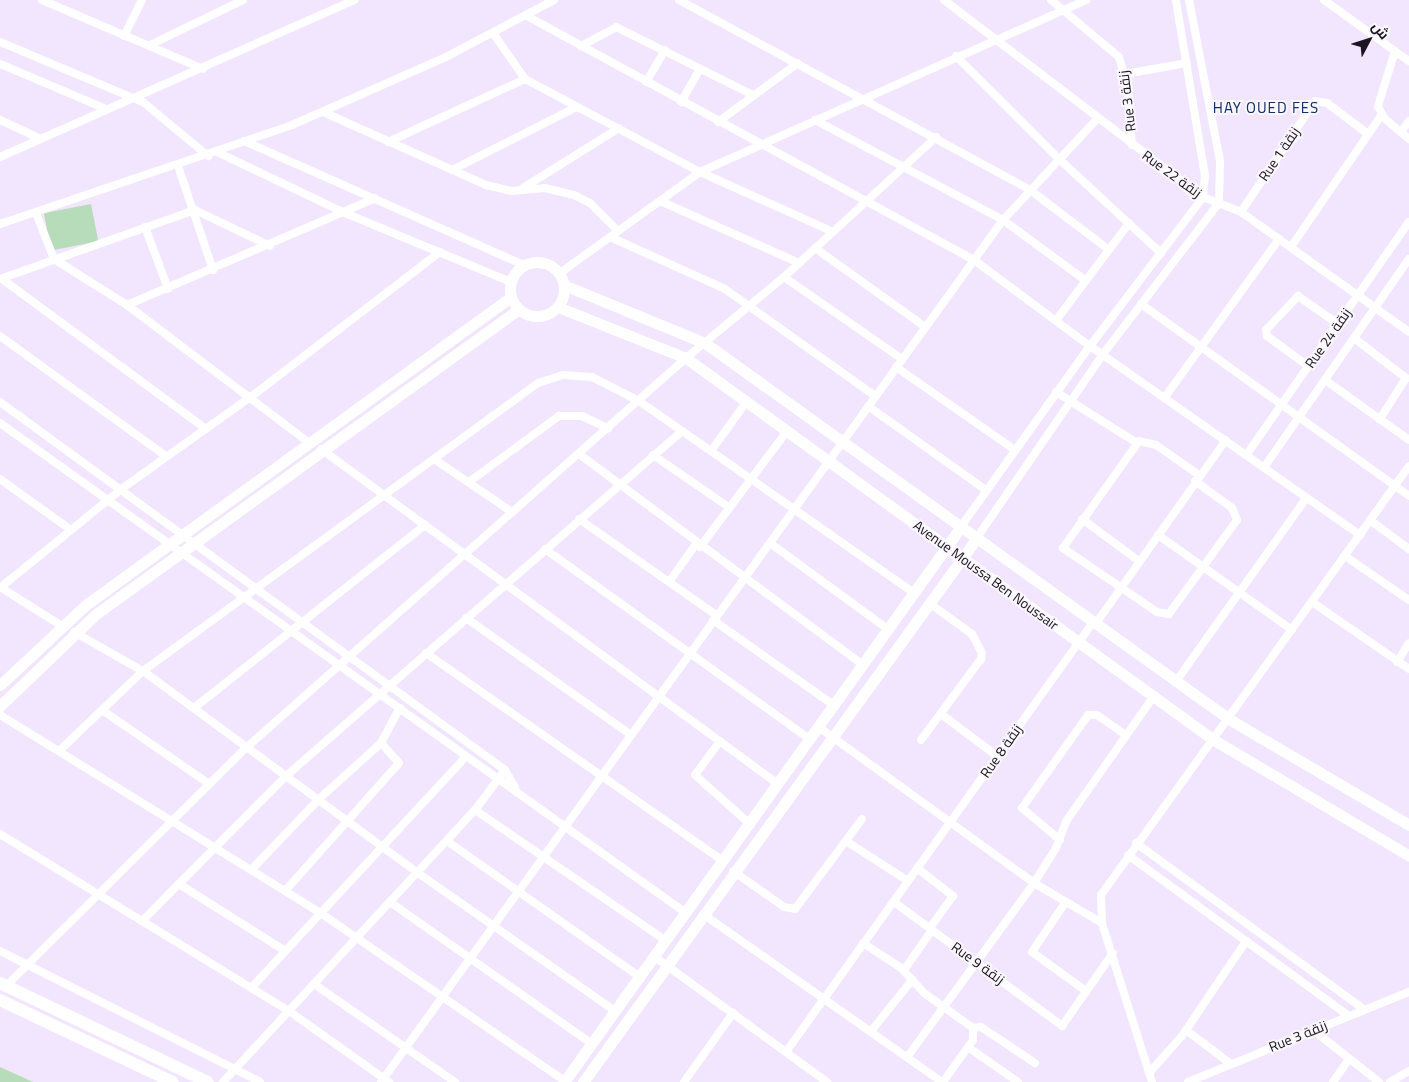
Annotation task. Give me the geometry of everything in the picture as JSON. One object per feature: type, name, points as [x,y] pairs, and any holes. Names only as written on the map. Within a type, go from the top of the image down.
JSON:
[{"type":"main road","points":[[3,985],[208,1082]]},
{"type":"main road","points":[[0,1000],[173,1082]]},
{"type":"street","points":[[42,0],[203,69]]},
{"type":"street","points":[[124,36],[142,0]]},
{"type":"street","points":[[150,45],[243,0]]},
{"type":"street","points":[[0,157],[106,109],[203,69],[355,0]]},
{"type":"street","points":[[0,224],[208,156],[324,112],[493,33],[554,0]]},
{"type":"street","points":[[679,0],[936,137],[1030,190],[1108,249]]},
{"type":"street","name":"Rue 22 زنقة","points":[[944,0],[1097,119],[1203,197],[1241,212],[1409,332]]},
{"type":"street","name":"Rue 3 زنقة","points":[[1051,0],[1119,57],[1125,74],[1132,145]]},
{"type":"street","points":[[560,274],[700,172],[995,38],[1086,0]]},
{"type":"street","points":[[0,715],[174,820],[319,912],[564,1082],[820,728],[1056,392],[1203,197],[1206,176],[1176,0]]},
{"type":"street","points":[[583,1082],[668,967],[733,870],[976,539],[1103,354],[1219,203],[1220,161],[1189,0]]},
{"type":"street","points":[[1324,0],[1409,62]]},
{"type":"street","points":[[527,16],[681,102],[763,143],[974,260],[1090,346],[1265,466],[1360,535]]},
{"type":"street","points":[[581,46],[616,27],[753,96]]},
{"type":"street","points":[[493,33],[525,79],[575,108],[619,128],[700,172],[831,231]]},
{"type":"street","points":[[0,42],[158,112],[208,156]]},
{"type":"street","points":[[646,82],[665,50]]},
{"type":"street","points":[[1395,51],[1379,99],[1382,114],[1409,139]]},
{"type":"street","points":[[956,56],[1059,159],[1161,253]]},
{"type":"street","points":[[718,122],[798,63]]},
{"type":"street","points":[[1125,74],[1186,63]]},
{"type":"street","points":[[0,64],[106,109]]},
{"type":"street","points":[[681,102],[700,69]]},
{"type":"street","points":[[388,142],[525,79]]},
{"type":"street","name":"Rue 1 زنقة","points":[[1241,212],[1315,101],[1327,103],[1368,134]]},
{"type":"street","points":[[452,170],[575,108]]},
{"type":"street","points":[[324,112],[388,142],[502,190],[545,188],[576,196],[590,203],[618,232]]},
{"type":"street","points":[[1291,247],[1382,114]]},
{"type":"street","points":[[0,834],[289,1011],[385,1081],[406,1047],[496,925],[924,326],[1003,220],[1097,119]]},
{"type":"street","points":[[0,120],[40,139]]},
{"type":"street","points":[[815,120],[1003,220],[1085,280]]},
{"type":"street","points":[[1401,132],[1409,121]]},
{"type":"street","points":[[524,188],[619,128]]},
{"type":"street","points":[[3,985],[28,965],[174,820],[208,783],[246,748],[686,358],[799,264],[831,231],[868,201],[936,137]]},
{"type":"street","points":[[244,141],[524,265],[540,262],[560,274],[564,285],[558,307],[539,316],[520,309],[511,297],[511,282],[524,265]]},
{"type":"street","points":[[217,152],[345,213],[511,282]]},
{"type":"street","points":[[178,166],[195,210],[213,270]]},
{"type":"street","points":[[127,305],[270,246],[375,198]]},
{"type":"street","points":[[660,200],[799,264]]},
{"type":"street","points":[[1,279],[195,210],[270,246]]},
{"type":"street","points":[[36,213],[54,259],[127,305],[252,396],[307,441]]},
{"type":"street","name":"Rue 24 زنقة","points":[[1247,454],[1409,222]]},
{"type":"street","points":[[1056,319],[1129,223]]},
{"type":"street","points":[[145,227],[168,289]]},
{"type":"street","points":[[610,238],[698,274],[752,305],[874,396]]},
{"type":"street","points":[[1165,397],[1279,239]]},
{"type":"street","points":[[815,248],[924,326]]},
{"type":"street","points":[[60,625],[0,587],[120,490],[252,396],[440,252]]},
{"type":"street","name":"Rue 24 زنقة","points":[[1265,466],[1407,264]]},
{"type":"street","points":[[784,277],[902,359]]},
{"type":"street","points":[[1,279],[205,428]]},
{"type":"street","name":"Avenue Moussa Ben Noussair","points":[[564,285],[705,343],[960,528],[1095,621],[1229,719],[1409,825]]},
{"type":"street","points":[[1308,366],[1267,336],[1266,330],[1298,296],[1338,324]]},
{"type":"street","points":[[0,685],[60,625],[307,441],[511,297]]},
{"type":"street","points":[[1141,304],[1300,416],[1409,496]]},
{"type":"street","name":"Avenue Moussa Ben Noussair","points":[[558,307],[686,358],[830,459],[1078,643],[1214,740],[1409,856]]},
{"type":"street","points":[[0,706],[74,632],[321,449],[520,309]]},
{"type":"street","points":[[0,336],[166,456]]},
{"type":"street","points":[[1354,338],[1406,378],[1380,419]]},
{"type":"street","points":[[896,367],[1016,450]]},
{"type":"street","points":[[60,750],[143,672],[383,494],[538,383],[563,375],[592,377],[639,401],[914,593]]},
{"type":"street","points":[[1325,380],[1409,440]]},
{"type":"street","points":[[1056,392],[1138,442],[1156,444],[1236,514],[1232,529],[1169,614],[1157,612],[1063,548],[1138,442]]},
{"type":"street","points":[[711,451],[746,401]]},
{"type":"street","points":[[0,402],[181,535],[258,588],[349,657],[505,770],[515,788]]},
{"type":"street","points":[[868,406],[987,491]]},
{"type":"street","points":[[468,482],[559,416],[582,416],[608,428]]},
{"type":"street","points":[[0,423],[466,757],[499,780],[515,788],[689,909],[703,914],[872,1030],[942,1082],[975,1035],[973,1028],[943,1007],[912,980],[904,970],[864,943]]},
{"type":"street","points":[[669,582],[752,480],[788,430]]},
{"type":"street","points":[[143,920],[286,776],[382,695],[426,653],[617,484],[682,431]]},
{"type":"street","name":"Rue 8 زنقة","points":[[786,1052],[1078,643],[1121,587],[1197,478],[1226,440]]},
{"type":"street","points":[[321,449],[658,698],[778,784]]},
{"type":"street","points":[[579,454],[698,546],[864,666]]},
{"type":"street","points":[[653,455],[730,508]]},
{"type":"street","points":[[434,459],[512,512]]},
{"type":"street","points":[[1152,1082],[1102,923],[1101,895],[1409,466]]},
{"type":"street","points":[[0,479],[71,530]]},
{"type":"street","points":[[1177,680],[1307,497]]},
{"type":"street","points":[[579,518],[669,582],[714,618],[835,706]]},
{"type":"street","points":[[1082,519],[1139,561]]},
{"type":"street","points":[[1370,520],[1409,549]]},
{"type":"street","points":[[194,708],[425,525]]},
{"type":"street","points":[[1158,535],[1292,630]]},
{"type":"street","points":[[770,543],[889,630]]},
{"type":"street","points":[[545,549],[811,740]]},
{"type":"street","points":[[1345,556],[1409,600]]},
{"type":"street","points":[[1312,602],[1409,669]]},
{"type":"street","points":[[921,740],[981,659],[982,652],[972,634],[929,603]]},
{"type":"street","points":[[466,618],[631,735]]},
{"type":"street","points":[[74,632],[143,672],[246,748],[348,819],[418,873],[496,925],[615,1011]]},
{"type":"street","points":[[1397,662],[1409,643]]},
{"type":"street","points":[[426,653],[601,776],[726,856],[741,860]]},
{"type":"street","points":[[908,1056],[1034,882],[1060,840],[1068,820],[1153,697]]},
{"type":"street","points":[[251,870],[319,800],[380,743],[400,708]]},
{"type":"street","points":[[102,710],[208,783]]},
{"type":"street","points":[[941,714],[997,756]]},
{"type":"street","points":[[1060,840],[1022,808],[1088,715],[1097,715],[1126,735]]},
{"type":"street","points":[[820,728],[1034,882],[1065,903],[1102,923]]},
{"type":"street","points":[[720,742],[695,775],[750,824]]},
{"type":"street","points":[[285,891],[399,763],[380,743]]},
{"type":"street","points":[[251,988],[319,912],[466,757]]},
{"type":"street","points":[[223,1082],[233,1068],[289,1011],[447,841],[475,810],[505,770]]},
{"type":"street","points":[[475,810],[666,941]]},
{"type":"street","points":[[733,870],[791,910],[803,902],[862,819]]},
{"type":"street","points":[[447,841],[640,977]]},
{"type":"street","points":[[846,841],[908,881]]},
{"type":"street","points":[[1136,844],[1364,1009]]},
{"type":"street","points":[[1128,855],[1349,1016]]},
{"type":"street","points":[[904,970],[953,896],[917,868]]},
{"type":"street","points":[[179,884],[284,950]]},
{"type":"street","points":[[390,902],[592,1044]]},
{"type":"street","name":"Rue 9 زنقة","points":[[894,902],[1062,1026],[1086,991]]},
{"type":"street","points":[[1065,903],[1032,952],[1086,991],[1113,953]]},
{"type":"street","points":[[1149,1073],[1186,1030],[1246,941]]},
{"type":"street","points":[[0,950],[260,1082]]},
{"type":"street","points":[[655,957],[827,1082]]},
{"type":"street","points":[[872,1030],[912,980]]},
{"type":"street","points":[[314,984],[454,1082]]},
{"type":"street","name":"Rue 3 زنقة","points":[[1188,1082],[1409,992]]},
{"type":"street","points":[[686,1082],[733,1013]]},
{"type":"street","points":[[973,1028],[980,1027],[1035,1063]]},
{"type":"street","points":[[1186,1030],[1231,1064]]},
{"type":"street","points":[[1313,1030],[1379,1082]]},
{"type":"street","points":[[968,1047],[1018,1082]]},
{"type":"street","points":[[1333,1082],[1349,1059]]},
{"type":"street","points":[[1390,1082],[1409,1072]]},
{"type":"green space","points":[[91,204],[98,241],[51,250],[44,213]]},
{"type":"green space","points":[[0,1067],[33,1082],[0,1082]]},
{"type":"district","name":"HAY OUED FES","points":[[1266,108]]}]
